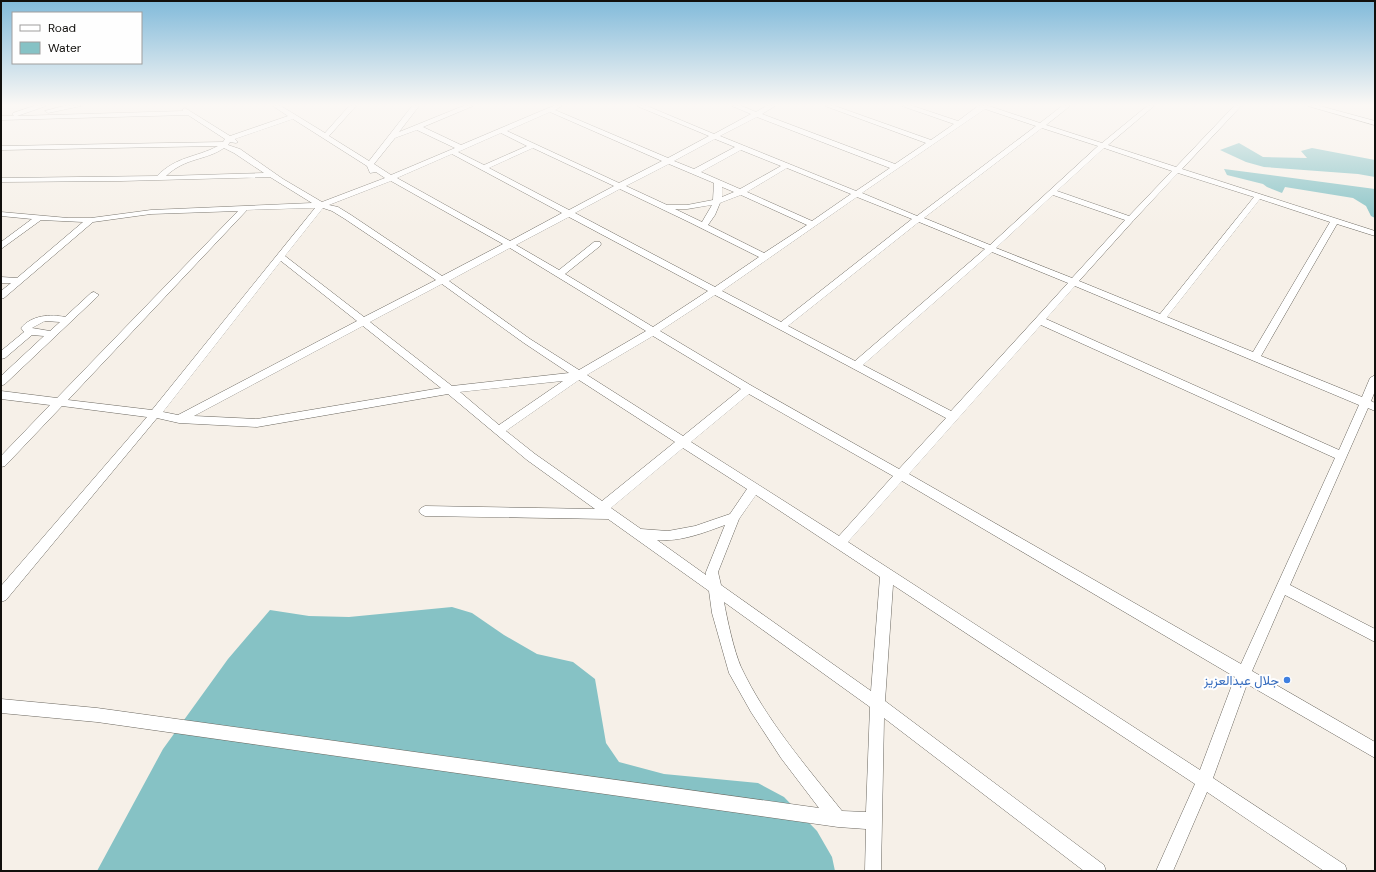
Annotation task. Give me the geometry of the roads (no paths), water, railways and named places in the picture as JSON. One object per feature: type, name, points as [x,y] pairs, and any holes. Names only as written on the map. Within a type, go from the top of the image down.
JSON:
[{"type":"street","points":[[1,148],[69,147]]},
{"type":"street","points":[[159,178],[168,169],[182,161],[216,147]]},
{"type":"street","points":[[232,147],[272,175],[321,205],[335,209],[348,217],[442,280],[527,342],[840,543],[1339,871]]},
{"type":"street","points":[[342,147],[391,178],[511,245],[558,275],[748,389],[1244,673],[1375,750]]},
{"type":"street","points":[[370,165],[385,147]]},
{"type":"street","points":[[1,214],[68,220],[91,220],[151,212],[186,212],[321,205],[391,178],[464,147]]},
{"type":"street","points":[[484,168],[530,147]]},
{"type":"street","points":[[533,147],[704,225],[765,257]]},
{"type":"street","points":[[635,147],[812,224]]},
{"type":"street","points":[[179,419],[695,147]]},
{"type":"street","points":[[695,172],[741,147],[1255,356],[1370,405]]},
{"type":"street","points":[[840,147],[895,168]]},
{"type":"street","points":[[498,431],[579,375],[652,332],[715,291],[927,147]]},
{"type":"street","points":[[782,326],[918,219],[1014,147]]},
{"type":"street","points":[[856,365],[991,248],[1101,147]]},
{"type":"street","points":[[1104,147],[1375,234]]},
{"type":"street","points":[[840,543],[1130,219],[1199,147]]},
{"type":"street","points":[[453,152],[953,417]]},
{"type":"street","points":[[355,192],[370,181],[374,174],[370,165]]},
{"type":"street","points":[[662,206],[684,208],[717,202],[741,192],[788,165]]},
{"type":"street","points":[[1,180],[272,175]]},
{"type":"street","points":[[704,225],[711,217],[717,202],[719,195],[718,182]]},
{"type":"street","points":[[1052,192],[1130,219]]},
{"type":"street","points":[[1162,318],[1259,196]]},
{"type":"street","points":[[1,596],[155,414],[321,205]]},
{"type":"street","points":[[1,463],[245,208]]},
{"type":"street","points":[[1,246],[39,218]]},
{"type":"street","points":[[1,296],[91,220]]},
{"type":"street","points":[[1255,356],[1335,221]]},
{"type":"street","points":[[558,275],[598,244]]},
{"type":"street","points":[[280,257],[450,390],[498,431],[606,511],[878,704],[1098,871]]},
{"type":"street","points":[[1,280],[20,281]]},
{"type":"street","points":[[1,382],[94,295]]},
{"type":"street","points":[[53,334],[30,332],[26,328],[34,321],[42,318],[68,320]]},
{"type":"street","points":[[1039,320],[1341,456]]},
{"type":"street","points":[[1,356],[30,332]]},
{"type":"street","points":[[1,395],[155,414],[179,419],[256,423],[450,390],[579,375]]},
{"type":"street","points":[[1164,871],[1204,781],[1244,673],[1282,587],[1341,456],[1370,405],[1375,378]]},
{"type":"street","points":[[425,511],[606,511],[682,442],[748,389]]},
{"type":"street","points":[[754,488],[734,517],[712,572],[719,613],[734,668],[756,707],[786,753],[838,819]]},
{"type":"street","points":[[639,534],[668,536],[695,531],[734,517]]},
{"type":"street","points":[[873,871],[878,704],[886,574]]},
{"type":"street","points":[[1282,587],[1375,636]]},
{"type":"street","points":[[1,706],[97,715],[838,819],[874,822]]},
{"type":"water","points":[[1229,147],[1245,147],[1263,157],[1307,158],[1301,151],[1312,148],[1375,160],[1375,177],[1358,174],[1264,167],[1246,162],[1220,150]]},
{"type":"water","points":[[1224,169],[1375,189],[1375,218],[1371,216],[1366,206],[1353,198],[1285,187],[1282,193],[1263,184],[1227,175]]},
{"type":"water","points":[[452,607],[472,613],[504,635],[537,654],[573,662],[595,679],[606,743],[619,762],[664,774],[758,783],[784,797],[817,831],[832,857],[835,871],[97,871],[163,749],[228,659],[270,610],[309,616],[349,617]]},
{"type":"place","name":"جلال عبدالعزيز","points":[[1287,680]]}]
